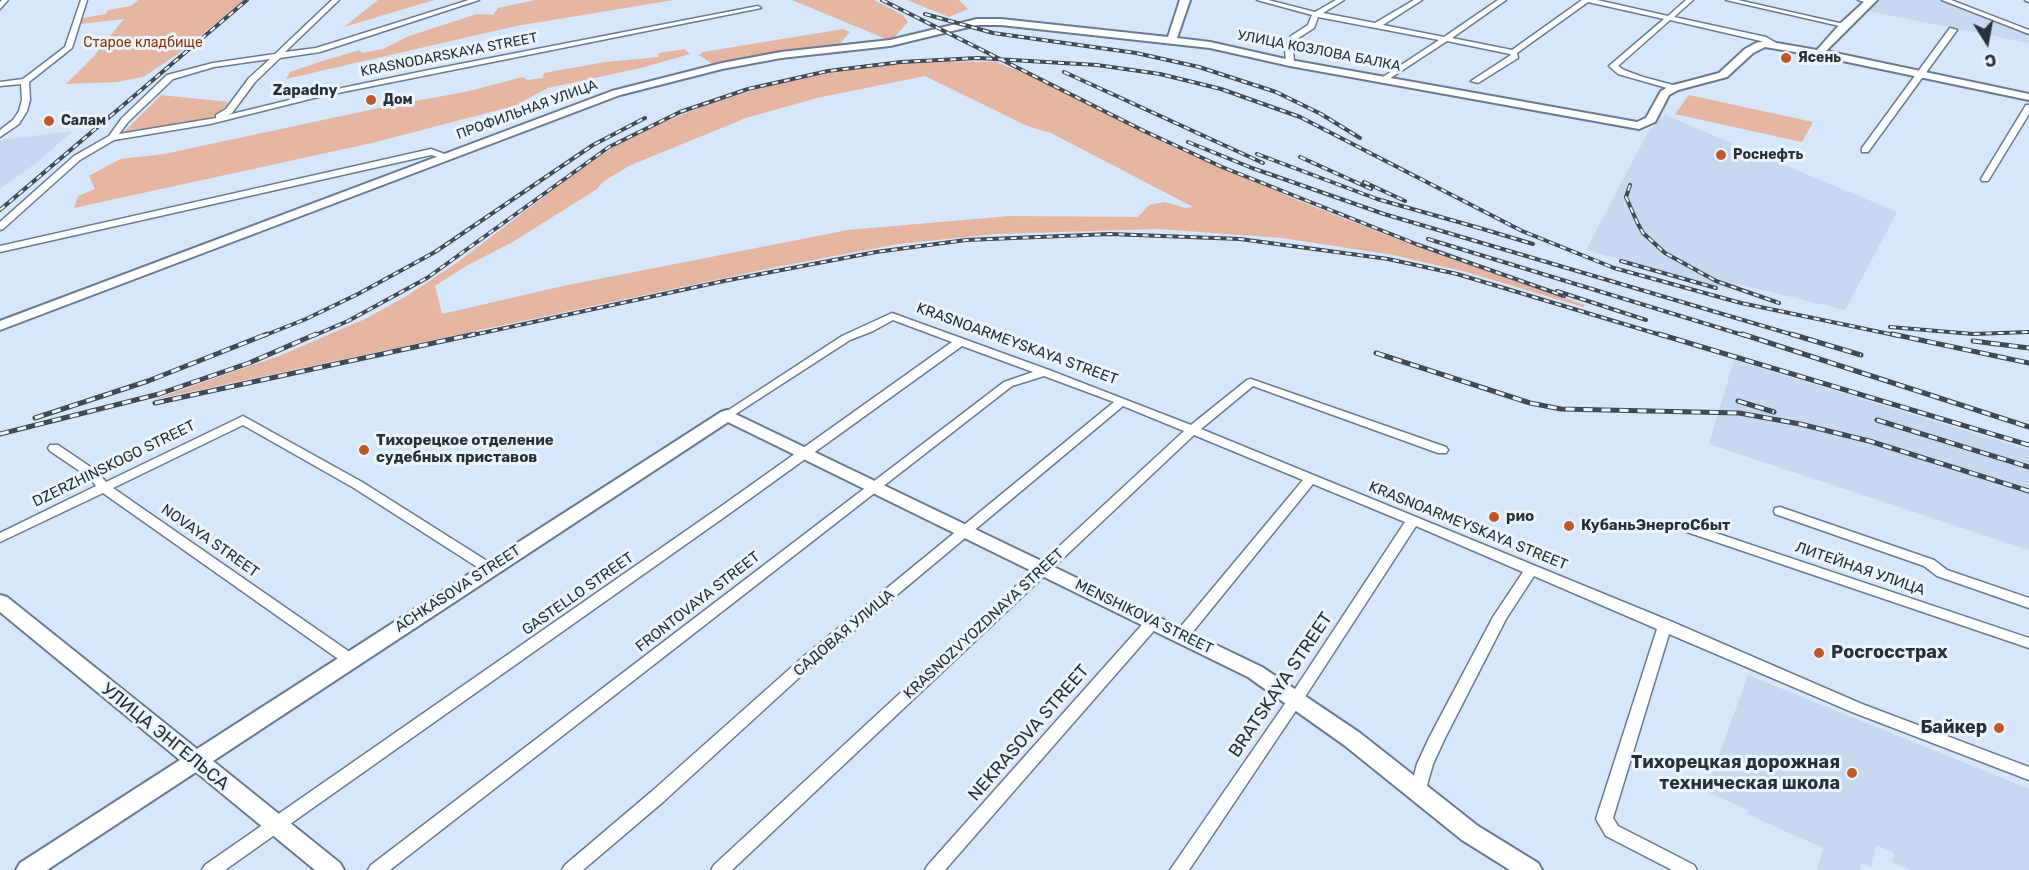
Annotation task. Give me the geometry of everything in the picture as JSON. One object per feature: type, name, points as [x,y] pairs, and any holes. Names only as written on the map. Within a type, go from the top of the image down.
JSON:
[{"type":"main road","points":[[1172,40],[1185,0]]},
{"type":"main road","points":[[1819,53],[1868,1]]},
{"type":"main road","name":"ПРОФИЛЬНАЯ УЛИЦА","points":[[446,156],[563,111],[669,78],[781,55],[890,43],[977,22],[991,22]]},
{"type":"main road","name":"УЛИЦА КОЗЛОВА БАЛКА","points":[[991,22],[1172,40],[1224,48],[1290,63],[1639,126],[1651,120],[1665,93],[1674,88]]},
{"type":"main road","points":[[1674,88],[1723,75],[1756,46],[1774,44],[2029,97]]},
{"type":"main road","points":[[0,326],[446,156]]},
{"type":"main road","name":"MENSHIKOVA STREET","points":[[727,415],[1256,672],[1352,739],[1470,833],[1530,870]]},
{"type":"main road","name":"ACHKASOVA STREET","points":[[28,870],[727,415]]},
{"type":"main road","name":"УЛИЦА ЭНГЕЛЬСА","points":[[0,602],[194,761],[332,870]]},
{"type":"street","points":[[0,8],[6,0]]},
{"type":"street","points":[[0,84],[25,81],[68,48],[84,0]]},
{"type":"street","points":[[210,122],[229,111],[252,80],[336,0]]},
{"type":"street","points":[[0,226],[77,159],[112,138],[125,120],[170,77],[185,71],[317,50],[476,0]]},
{"type":"street","points":[[1260,0],[1316,14],[1513,52],[1587,0],[1763,39],[1774,44]]},
{"type":"street","points":[[1290,63],[1289,48],[1294,38],[1311,26],[1316,14],[1341,0]]},
{"type":"street","points":[[1377,25],[1419,0]]},
{"type":"street","points":[[1386,80],[1503,0]]},
{"type":"street","points":[[1674,88],[1640,79],[1621,72],[1613,66],[1690,0]]},
{"type":"street","points":[[1729,0],[1844,25]]},
{"type":"street","points":[[1945,0],[2029,32]]},
{"type":"street","name":"KRASNODARSKAYA STREET","points":[[112,138],[210,122],[393,80],[758,8]]},
{"type":"street","points":[[1865,150],[1953,30]]},
{"type":"street","points":[[1475,81],[1515,56],[1513,52]]},
{"type":"street","points":[[0,134],[16,122],[24,111],[25,81]]},
{"type":"street","points":[[1985,179],[2029,107]]},
{"type":"street","name":"ПРОФИЛЬНАЯ УЛИЦА","points":[[0,249],[431,152],[446,156]]},
{"type":"street","name":"KRASNOARMEYSKAYA STREET","points":[[892,316],[1122,401],[1310,480],[1413,520],[1857,708],[2029,774]]},
{"type":"street","name":"ACHKASOVA STREET","points":[[727,415],[846,338],[869,329],[892,316]]},
{"type":"street","name":"GASTELLO STREET","points":[[211,870],[961,341]]},
{"type":"street","name":"FRONTOVAYA STREET","points":[[378,870],[1008,384],[1045,372]]},
{"type":"street","name":"KRASNOZVYOZDNAYA STREET","points":[[720,870],[1192,430],[1251,382],[1442,450]]},
{"type":"street","name":"САДОВАЯ УЛИЦА","points":[[571,870],[657,797],[808,662],[1122,401]]},
{"type":"street","name":"DZERZHINSKOGO STREET","points":[[0,538],[243,420],[358,485],[490,569]]},
{"type":"street","name":"NOVAYA STREET","points":[[54,448],[94,475],[103,487],[349,659]]},
{"type":"street","points":[[1182,635],[1310,480]]},
{"type":"street","points":[[1780,511],[1929,563],[1942,573],[2029,603]]},
{"type":"street","name":"BRATSKAYA STREET","points":[[1179,870],[1296,699],[1413,520]]},
{"type":"street","name":"ЛИТЕЙНАЯ УЛИЦА","points":[[1680,525],[2029,643]]},
{"type":"street","points":[[1418,791],[1425,764],[1437,738],[1500,617],[1531,570]]},
{"type":"street","name":"NEKRASOVA STREET","points":[[934,870],[1153,622]]},
{"type":"street","points":[[1665,626],[1604,819],[1612,831],[1688,870]]},
{"type":"shaded area","points":[[1878,0],[1942,0],[2029,33],[2029,43],[1867,11]]},
{"type":"shaded area","points":[[1665,115],[1897,212],[1845,310],[1737,284],[1728,289],[1586,250],[1648,132]]},
{"type":"shaded area","points":[[73,131],[39,161],[0,189],[0,140]]},
{"type":"shaded area","points":[[1734,360],[2029,450],[2029,550],[1709,444]]},
{"type":"shaded area","name":"Тихорецкая дорожная техническая школа","points":[[1748,675],[2029,789],[2029,870],[1911,870],[1892,862],[1894,853],[1876,845],[1871,867],[1862,863],[1860,870],[1817,870],[1823,848],[1747,814],[1748,810],[1706,791]]},
{"type":"green space","name":"Старое кладбище","points":[[138,0],[245,0],[175,56],[143,77],[117,82],[66,84],[93,57],[124,19],[80,24],[83,18],[131,6]]},
{"type":"green space","points":[[378,0],[434,0],[344,27]]},
{"type":"green space","points":[[535,0],[674,0],[516,26],[286,79],[290,72],[319,62],[360,50],[361,53],[383,49],[409,36],[477,14],[493,15],[498,8]]},
{"type":"green space","points":[[792,0],[874,0],[903,15],[908,22],[891,41]]},
{"type":"green space","points":[[907,0],[959,0],[968,9],[949,17]]},
{"type":"green space","points":[[843,29],[850,32],[838,46],[714,65],[699,55],[703,52]]},
{"type":"green space","points":[[685,49],[690,54],[641,68],[548,88],[514,106],[372,143],[74,208],[78,196],[95,189],[89,176],[120,159],[164,154],[465,92],[523,77],[527,80],[543,78],[544,73],[605,62],[658,57],[659,53]]},
{"type":"green space","points":[[924,61],[996,62],[1046,82],[1168,145],[1307,204],[1426,250],[1585,305],[1583,307],[1466,272],[1393,255],[1282,238],[1158,229],[995,234],[899,244],[776,267],[152,400],[279,356],[367,318],[408,295],[458,262],[578,171],[626,139],[653,126],[717,101],[776,84],[860,67]],"holes":[[[925,76],[1027,126],[1051,133],[1193,207],[1185,208],[1165,202],[1149,205],[1138,217],[1010,216],[848,230],[563,286],[442,314],[435,286],[466,266],[511,243],[631,165],[746,118],[817,98]]]},
{"type":"green space","points":[[161,95],[229,102],[222,111],[207,120],[122,134]]},
{"type":"green space","points":[[1689,95],[1813,122],[1802,142],[1675,114]]},
{"type":"railway","points":[[0,210],[247,0]]},
{"type":"railway","points":[[882,0],[1001,59]]},
{"type":"railway","points":[[925,14],[993,33],[1136,53],[1199,67],[1276,92],[1321,114],[1360,138]]},
{"type":"railway","points":[[313,336],[348,321],[427,278],[609,147],[680,112],[748,89],[828,71],[901,62],[978,58],[1001,59]]},
{"type":"railway","points":[[1001,59],[1097,65],[1160,74],[1221,89],[1300,117],[1522,231],[1614,268],[1741,303],[1899,336]]},
{"type":"railway","points":[[1001,59],[1222,167],[1416,244],[1564,296]]},
{"type":"railway","points":[[1064,72],[1263,163]]},
{"type":"railway","points":[[263,336],[306,319],[358,294],[435,252],[593,145],[645,118]]},
{"type":"railway","points":[[1188,142],[1252,168],[1384,214],[1797,336]]},
{"type":"railway","points":[[1257,154],[1377,199],[1477,227]]},
{"type":"railway","points":[[1300,157],[1371,189]]},
{"type":"railway","points":[[1364,182],[1405,201]]},
{"type":"railway","points":[[1630,185],[1626,197],[1637,222],[1643,233],[1665,253],[1716,281],[1779,303]]},
{"type":"railway","points":[[1477,227],[1483,229]]},
{"type":"railway","points":[[1477,227],[1533,244]]},
{"type":"railway","points":[[468,336],[724,281],[876,252],[966,240],[1110,234],[1240,239],[1388,259],[1457,274],[1664,336]]},
{"type":"railway","points":[[1428,239],[1746,336]]},
{"type":"railway","points":[[1621,261],[1716,288]]},
{"type":"railway","points":[[1557,291],[1646,320]]},
{"type":"railway","points":[[1890,327],[1973,334],[2029,332]]},
{"type":"railway","points":[[35,418],[148,381],[267,334]]},
{"type":"railway","points":[[0,434],[159,394],[249,363],[316,334]]},
{"type":"railway","points":[[155,403],[475,334]]},
{"type":"railway","points":[[1659,334],[2029,445]]},
{"type":"railway","points":[[1742,334],[2029,427]]},
{"type":"railway","points":[[1791,334],[1861,355]]},
{"type":"railway","points":[[1892,334],[2029,363]]},
{"type":"railway","points":[[1973,341],[2029,348]]},
{"type":"railway","points":[[1376,353],[1530,403],[1561,409],[1739,413],[1800,424],[1870,441]]},
{"type":"railway","points":[[1738,401],[1774,412]]},
{"type":"railway","points":[[1877,420],[2029,467]]},
{"type":"railway","points":[[1866,440],[1870,441]]},
{"type":"railway","points":[[1870,441],[2029,491]]},
{"type":"place","name":"Ясень","points":[[1786,58]]},
{"type":"place","name":"Дом","points":[[371,100]]},
{"type":"place","name":"Салам","points":[[49,121]]},
{"type":"place","name":"Роснефть","points":[[1721,155]]},
{"type":"place","name":"Тихорецкое отделение судебных приставов","points":[[364,450]]},
{"type":"place","name":"рио","points":[[1494,517]]},
{"type":"place","name":"КубаньЭнергоСбыт","points":[[1569,526]]},
{"type":"place","name":"Росгосстрах","points":[[1819,653]]},
{"type":"place","name":"Байкер","points":[[1999,728]]},
{"type":"place","name":"Тихорецкая дорожная техническая школа","points":[[1852,773]]},
{"type":"district","name":"Zapadny","points":[[305,91]]}]
